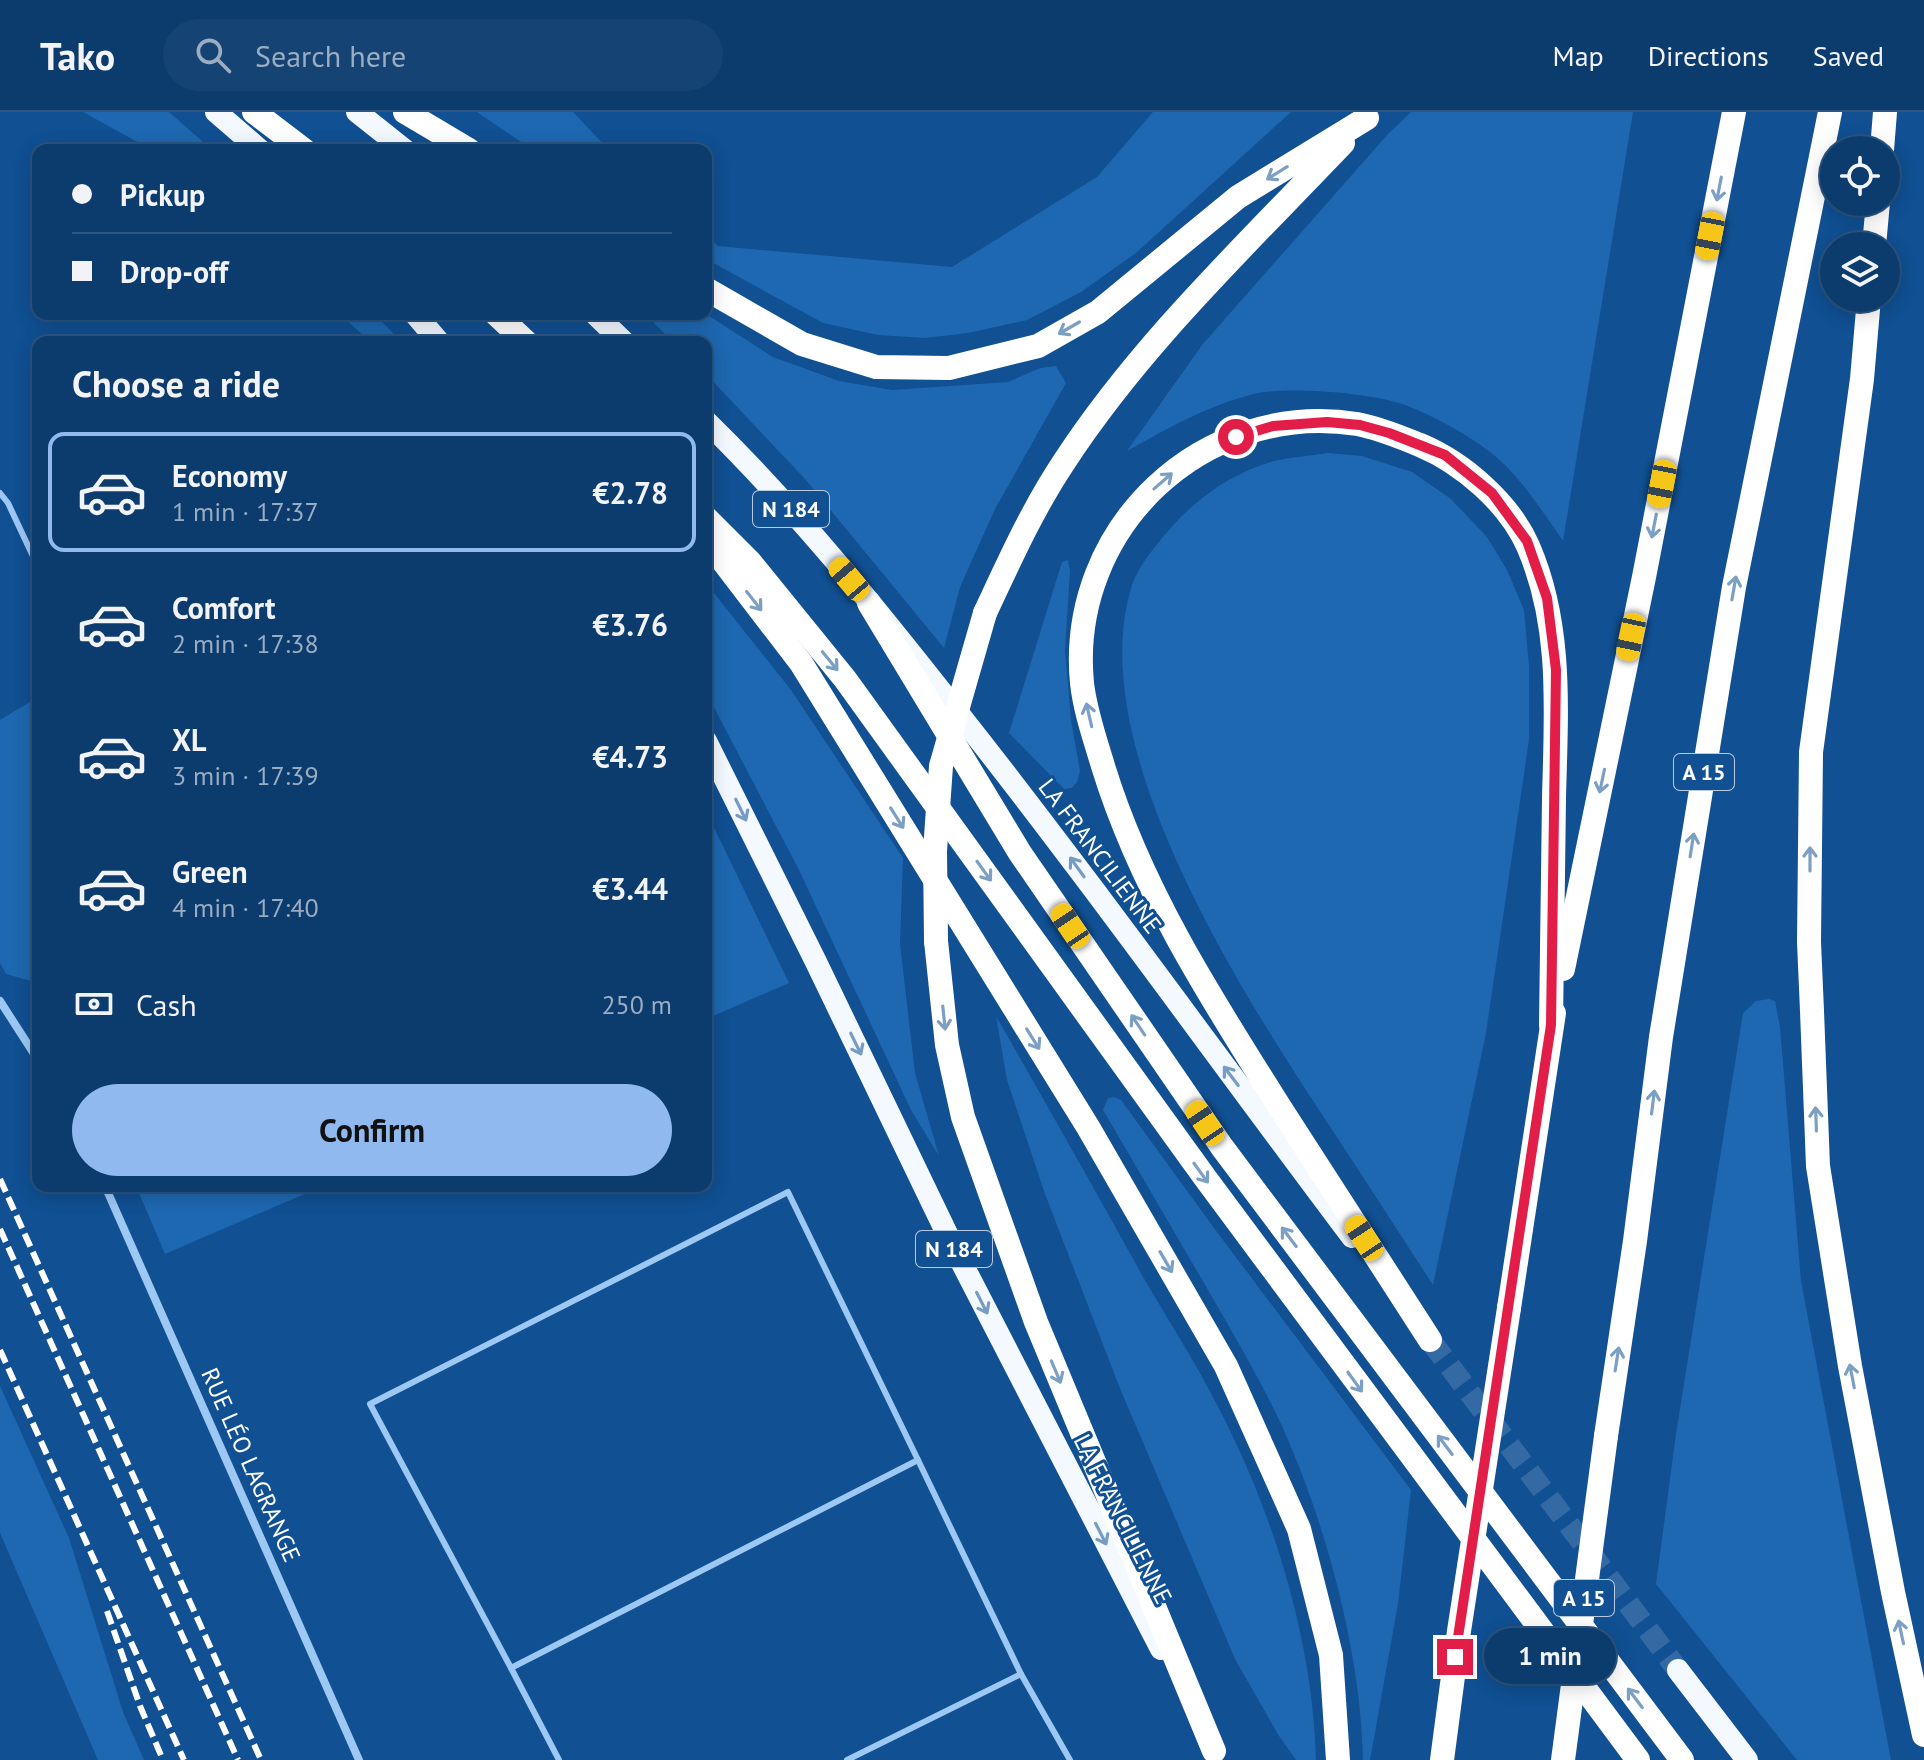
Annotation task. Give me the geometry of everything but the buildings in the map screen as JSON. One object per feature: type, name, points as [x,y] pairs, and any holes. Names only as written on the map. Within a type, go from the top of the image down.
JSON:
[{"type":"highway","points":[[216,112],[253,144]]},
{"type":"highway","points":[[254,112],[296,144]]},
{"type":"highway","points":[[357,112],[397,144]]},
{"type":"highway","points":[[405,112],[459,144]]},
{"type":"highway","points":[[1442,1760],[1551,1025],[1644,577],[1734,112]]},
{"type":"highway","name":"A 15","points":[[1563,1760],[1661,1037],[1734,587],[1830,112]]},
{"type":"highway","points":[[1883,136],[1885,112]]},
{"type":"highway","points":[[712,292],[802,344],[876,367],[949,368],[1038,346],[1098,312],[1238,197],[1370,115]]},
{"type":"highway","points":[[1217,1756],[1036,1322],[963,1117],[947,1045],[936,941],[935,851],[941,766],[985,613],[1021,537],[1063,464],[1116,389],[1168,328],[1370,115]]},
{"type":"highway","points":[[1868,312],[1862,379],[1811,752],[1811,997],[1818,1166],[1856,1396],[1924,1735]]},
{"type":"highway","points":[[420,320],[434,336]]},
{"type":"highway","points":[[502,320],[520,336]]},
{"type":"highway","points":[[601,320],[618,336]]},
{"type":"highway","points":[[1430,1340],[1233,1033],[1163,912],[1134,852],[1094,737],[1083,685],[1081,630],[1095,573],[1120,526],[1149,493],[1176,470],[1236,437],[1273,426],[1327,422],[1360,425],[1445,455],[1492,493],[1527,541],[1547,598],[1556,670],[1551,1025]]},
{"type":"highway","name":"LA FRANCILIENNE","points":[[712,427],[769,483],[1030,804],[1430,1340]]},
{"type":"highway","points":[[712,524],[750,562],[845,679],[1206,1179],[1638,1760]]},
{"type":"highway","points":[[712,547],[801,663],[1088,1127],[1226,1366],[1299,1529],[1331,1655],[1338,1760]]},
{"type":"highway","points":[[869,603],[1020,853],[1222,1147],[1682,1760]]},
{"type":"highway","name":"LA FRANCILIENNE","points":[[712,753],[950,1240],[1217,1756]]},
{"type":"highway","points":[[1678,1670],[1747,1760]]},
{"type":"street","points":[[0,1001],[32,1051]]},
{"type":"street","name":"RUE LÉO LAGRANGE","points":[[108,1192],[359,1760]]},
{"type":"lane","points":[[0,493],[8,503],[32,554]]},
{"type":"lane","points":[[27,1044],[32,1043]]},
{"type":"lane","points":[[559,1760],[370,1404],[788,1192],[1021,1674],[1070,1760]]},
{"type":"lane","points":[[511,1668],[918,1460]]},
{"type":"lane","points":[[847,1760],[1021,1674]]},
{"type":"shaded area","points":[[83,112],[169,112],[205,144],[141,144]]},
{"type":"shaded area","points":[[477,112],[573,112],[603,144],[524,144]]},
{"type":"shaded area","points":[[1153,112],[1291,112],[1136,253],[1081,292],[1027,320],[968,333],[925,338],[878,335],[823,323],[712,262],[712,241],[718,246],[952,267],[1097,177]]},
{"type":"shaded area","points":[[1411,112],[1633,112],[1563,541],[1520,482],[1494,455],[1440,421],[1385,399],[1306,391],[1254,394],[1205,411],[1127,451],[1202,345],[1388,134]]},
{"type":"shaded area","points":[[712,318],[773,357],[839,381],[892,390],[1008,382],[1040,368],[1056,366],[1066,383],[995,509],[960,587],[944,648],[805,479],[712,380],[712,336],[667,336],[651,320]]},
{"type":"shaded area","points":[[346,320],[381,320],[395,336],[364,336]]},
{"type":"shaded area","points":[[1328,453],[1362,456],[1412,472],[1451,499],[1487,537],[1507,570],[1524,610],[1529,665],[1529,740],[1486,1033],[1433,1285],[1292,1068],[1214,938],[1178,865],[1149,791],[1129,718],[1122,649],[1132,585],[1153,549],[1191,508],[1230,479],[1274,461]]},
{"type":"shaded area","points":[[1068,560],[1065,651],[1071,720],[1080,771],[1072,788],[1064,789],[1009,733],[1062,562]]},
{"type":"shaded area","points":[[712,591],[791,690],[903,858],[900,944],[915,1073],[939,1156],[911,1110],[799,870],[712,703]]},
{"type":"shaded area","points":[[32,701],[32,981],[6,974],[0,963],[0,720]]},
{"type":"shaded area","points":[[712,823],[789,983],[712,1016]]},
{"type":"shaded area","points":[[1756,1001],[1775,1001],[1780,1027],[1801,1281],[1891,1760],[1797,1760],[1656,1584],[1676,1434],[1743,1013]]},
{"type":"shaded area","points":[[996,1016],[1207,1385],[1236,1442],[1271,1530],[1298,1621],[1313,1714],[1316,1760],[1296,1760],[1235,1659],[1119,1386],[1045,1194],[1007,1080]]},
{"type":"shaded area","points":[[1108,1098],[1121,1100],[1411,1490],[1398,1604],[1370,1760],[1363,1760],[1356,1676],[1338,1590],[1298,1464],[1244,1354],[1103,1110]]},
{"type":"shaded area","points":[[139,1192],[309,1192],[165,1254]]},
{"type":"shaded area","points":[[0,1386],[69,1538],[123,1712],[144,1760],[98,1760],[0,1533]]},
{"type":"tunnel","points":[[1430,1340],[1678,1670]]},
{"type":"railway","points":[[0,1179],[261,1760]]},
{"type":"railway","points":[[0,1229],[238,1760]]},
{"type":"railway","points":[[0,1350],[184,1760]]},
{"type":"railway","points":[[107,1611],[140,1706],[163,1760]]},
{"type":"route","points":[[1236,437],[1273,426],[1327,422],[1360,425],[1389,433],[1445,455],[1492,493],[1527,541],[1547,598],[1556,670],[1551,1025],[1455,1657]]}]
